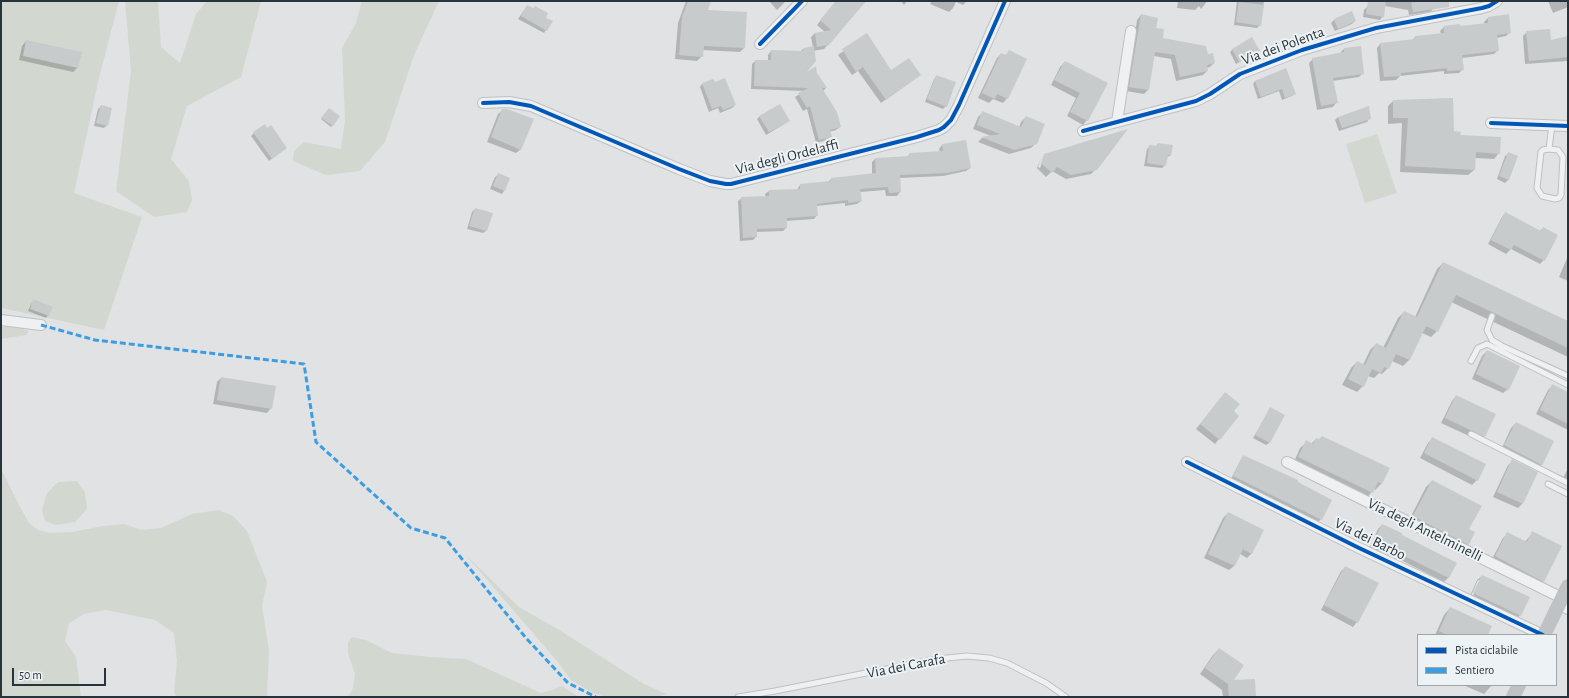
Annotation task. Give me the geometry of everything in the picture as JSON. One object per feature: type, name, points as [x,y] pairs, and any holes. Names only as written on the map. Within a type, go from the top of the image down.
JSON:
[{"type":"main road","points":[[1545,634],[1564,600]]},
{"type":"main road","points":[[1513,697],[1518,686]]},
{"type":"street","points":[[760,44],[802,1]]},
{"type":"street","name":"Via degli Ordelaffi","points":[[483,103],[504,101],[531,106],[698,177],[722,184],[731,184],[918,137],[944,127],[951,120],[959,105],[1005,1]]},
{"type":"street","name":"Via dei Polenta","points":[[1083,131],[1196,101],[1210,94],[1240,74],[1302,50],[1376,28],[1482,8],[1497,1]]},
{"type":"street","points":[[1117,122],[1131,31]]},
{"type":"street","points":[[1491,123],[1568,126]]},
{"type":"street","points":[[1,320],[41,325]]},
{"type":"street","name":"Via dei Barbo","points":[[1187,462],[1357,547],[1542,634]]},
{"type":"street","name":"Via degli Antelminelli","points":[[1287,462],[1564,600]]},
{"type":"lane","points":[[1549,149],[1552,125]]},
{"type":"lane","points":[[1549,149],[1558,150],[1563,157],[1561,195],[1559,198],[1555,199],[1542,196],[1537,188],[1541,152],[1549,149]]},
{"type":"lane","points":[[1492,316],[1487,330],[1492,340],[1568,376]]},
{"type":"lane","points":[[1471,361],[1478,348],[1487,344],[1568,385]]},
{"type":"lane","points":[[1472,434],[1568,482]]},
{"type":"lane","points":[[1548,484],[1568,494]]},
{"type":"lane","name":"Via dei Carafa","points":[[738,697],[937,659],[967,656],[989,658],[1007,663],[1046,683],[1066,697]]},
{"type":"shaded area","points":[[1,1],[119,1],[99,78],[74,193],[142,217],[104,330],[1,308]]},
{"type":"shaded area","points":[[125,1],[158,1],[161,47],[180,63],[196,14],[207,1],[261,1],[241,77],[187,106],[171,159],[189,181],[192,200],[187,212],[154,217],[116,191],[131,71]]},
{"type":"shaded area","points":[[362,1],[439,1],[414,55],[385,142],[360,171],[326,175],[293,161],[294,151],[304,142],[341,149],[345,120],[342,48],[356,23]]},
{"type":"shaded area","points":[[1377,134],[1397,193],[1365,203],[1346,144]]},
{"type":"shaded area","points":[[13,326],[29,331],[26,335],[1,339],[1,327]]},
{"type":"shaded area","points":[[1,469],[29,523],[38,530],[50,533],[73,532],[103,526],[124,524],[142,530],[161,528],[192,514],[218,510],[232,515],[247,531],[267,582],[262,606],[269,651],[267,697],[176,697],[174,692],[177,661],[174,633],[155,620],[106,610],[84,614],[69,623],[65,641],[76,657],[81,697],[1,697]]},
{"type":"shaded area","points":[[77,481],[85,492],[87,509],[75,522],[55,525],[45,521],[42,510],[47,493],[58,482]]},
{"type":"shaded area","points":[[465,554],[519,607],[561,631],[644,684],[667,694],[655,697],[606,697],[591,692],[571,680],[557,661]]},
{"type":"shaded area","points":[[352,637],[366,640],[392,653],[466,659],[541,693],[562,686],[579,697],[348,697],[353,688],[355,674],[348,653],[348,642]]},
{"type":"building","points":[[688,1],[711,1],[708,10],[747,12],[745,48],[704,46],[703,57],[679,55],[682,17]]},
{"type":"building","points":[[836,1],[866,1],[829,45],[817,47],[815,33],[831,30],[820,20]]},
{"type":"building","points":[[1368,1],[1386,1],[1384,17],[1366,14]]},
{"type":"building","points":[[1411,1],[1449,1],[1449,7],[1413,12]]},
{"type":"building","points":[[1239,2],[1264,5],[1261,26],[1236,22]]},
{"type":"building","points":[[527,5],[533,8],[535,6],[548,13],[546,18],[553,21],[547,31],[521,16]]},
{"type":"building","points":[[1352,11],[1356,21],[1338,29],[1334,19]]},
{"type":"building","points":[[1141,14],[1158,18],[1156,28],[1164,29],[1163,38],[1206,46],[1208,54],[1213,53],[1215,63],[1207,65],[1208,71],[1180,77],[1175,55],[1155,52],[1149,90],[1129,87]]},
{"type":"building","points":[[1509,14],[1511,33],[1497,35],[1499,51],[1462,55],[1464,70],[1447,71],[1447,68],[1401,73],[1401,76],[1384,77],[1380,43],[1415,39],[1415,36],[1444,33],[1444,26],[1488,23],[1488,17]]},
{"type":"building","points":[[1550,29],[1551,40],[1568,36],[1568,57],[1529,61],[1526,31]]},
{"type":"building","points":[[867,33],[891,70],[909,58],[921,75],[886,100],[863,67],[856,72],[842,49]]},
{"type":"building","points":[[1252,37],[1260,51],[1239,62],[1232,49]]},
{"type":"building","points":[[26,40],[82,52],[78,68],[23,56]]},
{"type":"building","points":[[814,46],[816,61],[807,72],[816,66],[817,73],[827,88],[822,88],[837,112],[841,127],[830,130],[832,137],[819,140],[810,106],[807,108],[798,93],[808,88],[754,86],[755,60],[771,60],[771,50],[803,51],[803,48]]},
{"type":"building","points":[[1361,46],[1364,74],[1333,78],[1338,103],[1321,106],[1312,58],[1344,52],[1344,48]]},
{"type":"building","points":[[1009,50],[1027,59],[1008,99],[997,94],[995,99],[982,93],[1001,53],[1006,55]]},
{"type":"building","points":[[1065,61],[1108,83],[1088,121],[1070,112],[1080,93],[1054,80]]},
{"type":"building","points":[[1286,68],[1296,94],[1285,98],[1282,89],[1261,97],[1255,81]]},
{"type":"building","points":[[936,75],[956,82],[947,107],[927,99]]},
{"type":"building","points":[[725,78],[736,105],[723,110],[721,106],[712,109],[702,83],[713,79],[715,82]]},
{"type":"building","points":[[1453,98],[1454,131],[1461,132],[1460,135],[1501,137],[1500,154],[1476,152],[1475,170],[1405,166],[1408,118],[1393,118],[1393,100]]},
{"type":"building","points":[[780,104],[790,121],[769,132],[759,116]]},
{"type":"building","points":[[101,105],[112,108],[108,126],[96,123]]},
{"type":"building","points":[[1369,106],[1371,119],[1342,128],[1338,117]]},
{"type":"building","points":[[329,108],[340,116],[333,126],[321,118]]},
{"type":"building","points":[[502,109],[507,109],[534,119],[521,150],[491,137]]},
{"type":"building","points":[[982,111],[1021,127],[1026,116],[1045,124],[1037,144],[1014,150],[981,137],[1000,134],[977,125]]},
{"type":"building","points":[[265,124],[267,128],[271,125],[287,148],[272,159],[253,132]]},
{"type":"building","points":[[1128,129],[1097,170],[1071,175],[1057,167],[1052,173],[1041,163],[1044,154]]},
{"type":"building","points":[[966,140],[971,168],[947,173],[900,175],[901,192],[889,193],[888,187],[860,189],[862,201],[848,203],[848,200],[817,204],[818,216],[787,218],[787,228],[757,229],[757,237],[743,238],[741,197],[769,196],[769,190],[800,189],[800,184],[831,181],[831,178],[876,173],[875,158],[910,156],[909,153],[943,151],[942,144]]},
{"type":"building","points":[[1158,143],[1173,145],[1171,156],[1168,155],[1166,166],[1147,163],[1149,145],[1157,146]]},
{"type":"building","points":[[1508,152],[1518,156],[1509,180],[1499,176]]},
{"type":"building","points":[[498,173],[510,178],[505,191],[493,186]]},
{"type":"building","points":[[475,208],[493,213],[487,231],[469,226]]},
{"type":"building","points":[[1505,212],[1541,231],[1543,227],[1558,235],[1545,261],[1514,245],[1511,250],[1491,240]]},
{"type":"building","points":[[1443,262],[1568,321],[1568,348],[1456,295],[1438,332],[1426,326],[1410,360],[1396,354],[1389,369],[1384,367],[1381,373],[1372,369],[1364,387],[1348,379],[1357,361],[1365,365],[1376,343],[1386,348],[1404,311],[1417,317]]},
{"type":"building","points":[[33,299],[53,307],[49,316],[30,309]]},
{"type":"building","points":[[1487,350],[1520,366],[1509,390],[1476,374]]},
{"type":"building","points":[[221,377],[276,386],[272,409],[217,400]]},
{"type":"building","points":[[1552,384],[1568,392],[1568,424],[1540,410]]},
{"type":"building","points":[[1225,392],[1240,404],[1234,411],[1239,416],[1220,440],[1200,424]]},
{"type":"building","points":[[1456,395],[1496,414],[1485,437],[1445,418]]},
{"type":"building","points":[[1270,407],[1285,415],[1270,443],[1255,435]]},
{"type":"building","points":[[1516,422],[1554,441],[1542,465],[1504,445]]},
{"type":"building","points":[[1322,436],[1390,468],[1382,484],[1378,482],[1373,493],[1298,457],[1306,440],[1313,444],[1316,438],[1319,439]]},
{"type":"building","points":[[1432,437],[1486,464],[1478,481],[1424,453]]},
{"type":"building","points":[[1243,455],[1298,480],[1298,482],[1332,500],[1322,520],[1233,476]]},
{"type":"building","points":[[1512,459],[1538,472],[1523,504],[1497,492]]},
{"type":"building","points":[[1432,480],[1482,506],[1469,529],[1475,532],[1469,545],[1413,516]]},
{"type":"building","points":[[1228,512],[1264,530],[1252,554],[1243,549],[1235,566],[1208,554]]},
{"type":"building","points":[[1382,524],[1402,533],[1402,535],[1457,563],[1449,578],[1394,551],[1393,554],[1372,545]]},
{"type":"building","points":[[1532,531],[1562,546],[1544,582],[1495,556],[1507,532],[1527,542]]},
{"type":"building","points":[[1345,566],[1379,583],[1358,623],[1324,605]]},
{"type":"building","points":[[1482,575],[1530,597],[1521,616],[1473,593]]},
{"type":"building","points":[[1450,607],[1492,626],[1488,634],[1446,634],[1439,631]]},
{"type":"building","points":[[1219,648],[1244,665],[1234,680],[1255,679],[1256,697],[1229,697],[1228,684],[1205,668]]},
{"type":"marked path","points":[[41,325],[95,340],[304,364],[316,442],[411,528],[445,538],[526,638],[568,683],[596,697]]},
{"type":"cycle path","points":[[760,44],[802,1]]},
{"type":"cycle path","points":[[483,103],[509,102],[531,106],[679,169],[710,181],[731,184],[917,137],[944,127],[951,120],[959,105],[1005,1]]},
{"type":"cycle path","points":[[1083,131],[1196,101],[1210,94],[1240,74],[1302,50],[1376,28],[1482,8],[1497,1]]},
{"type":"cycle path","points":[[1491,123],[1568,126]]},
{"type":"cycle path","points":[[1187,462],[1357,547],[1541,634]]}]
